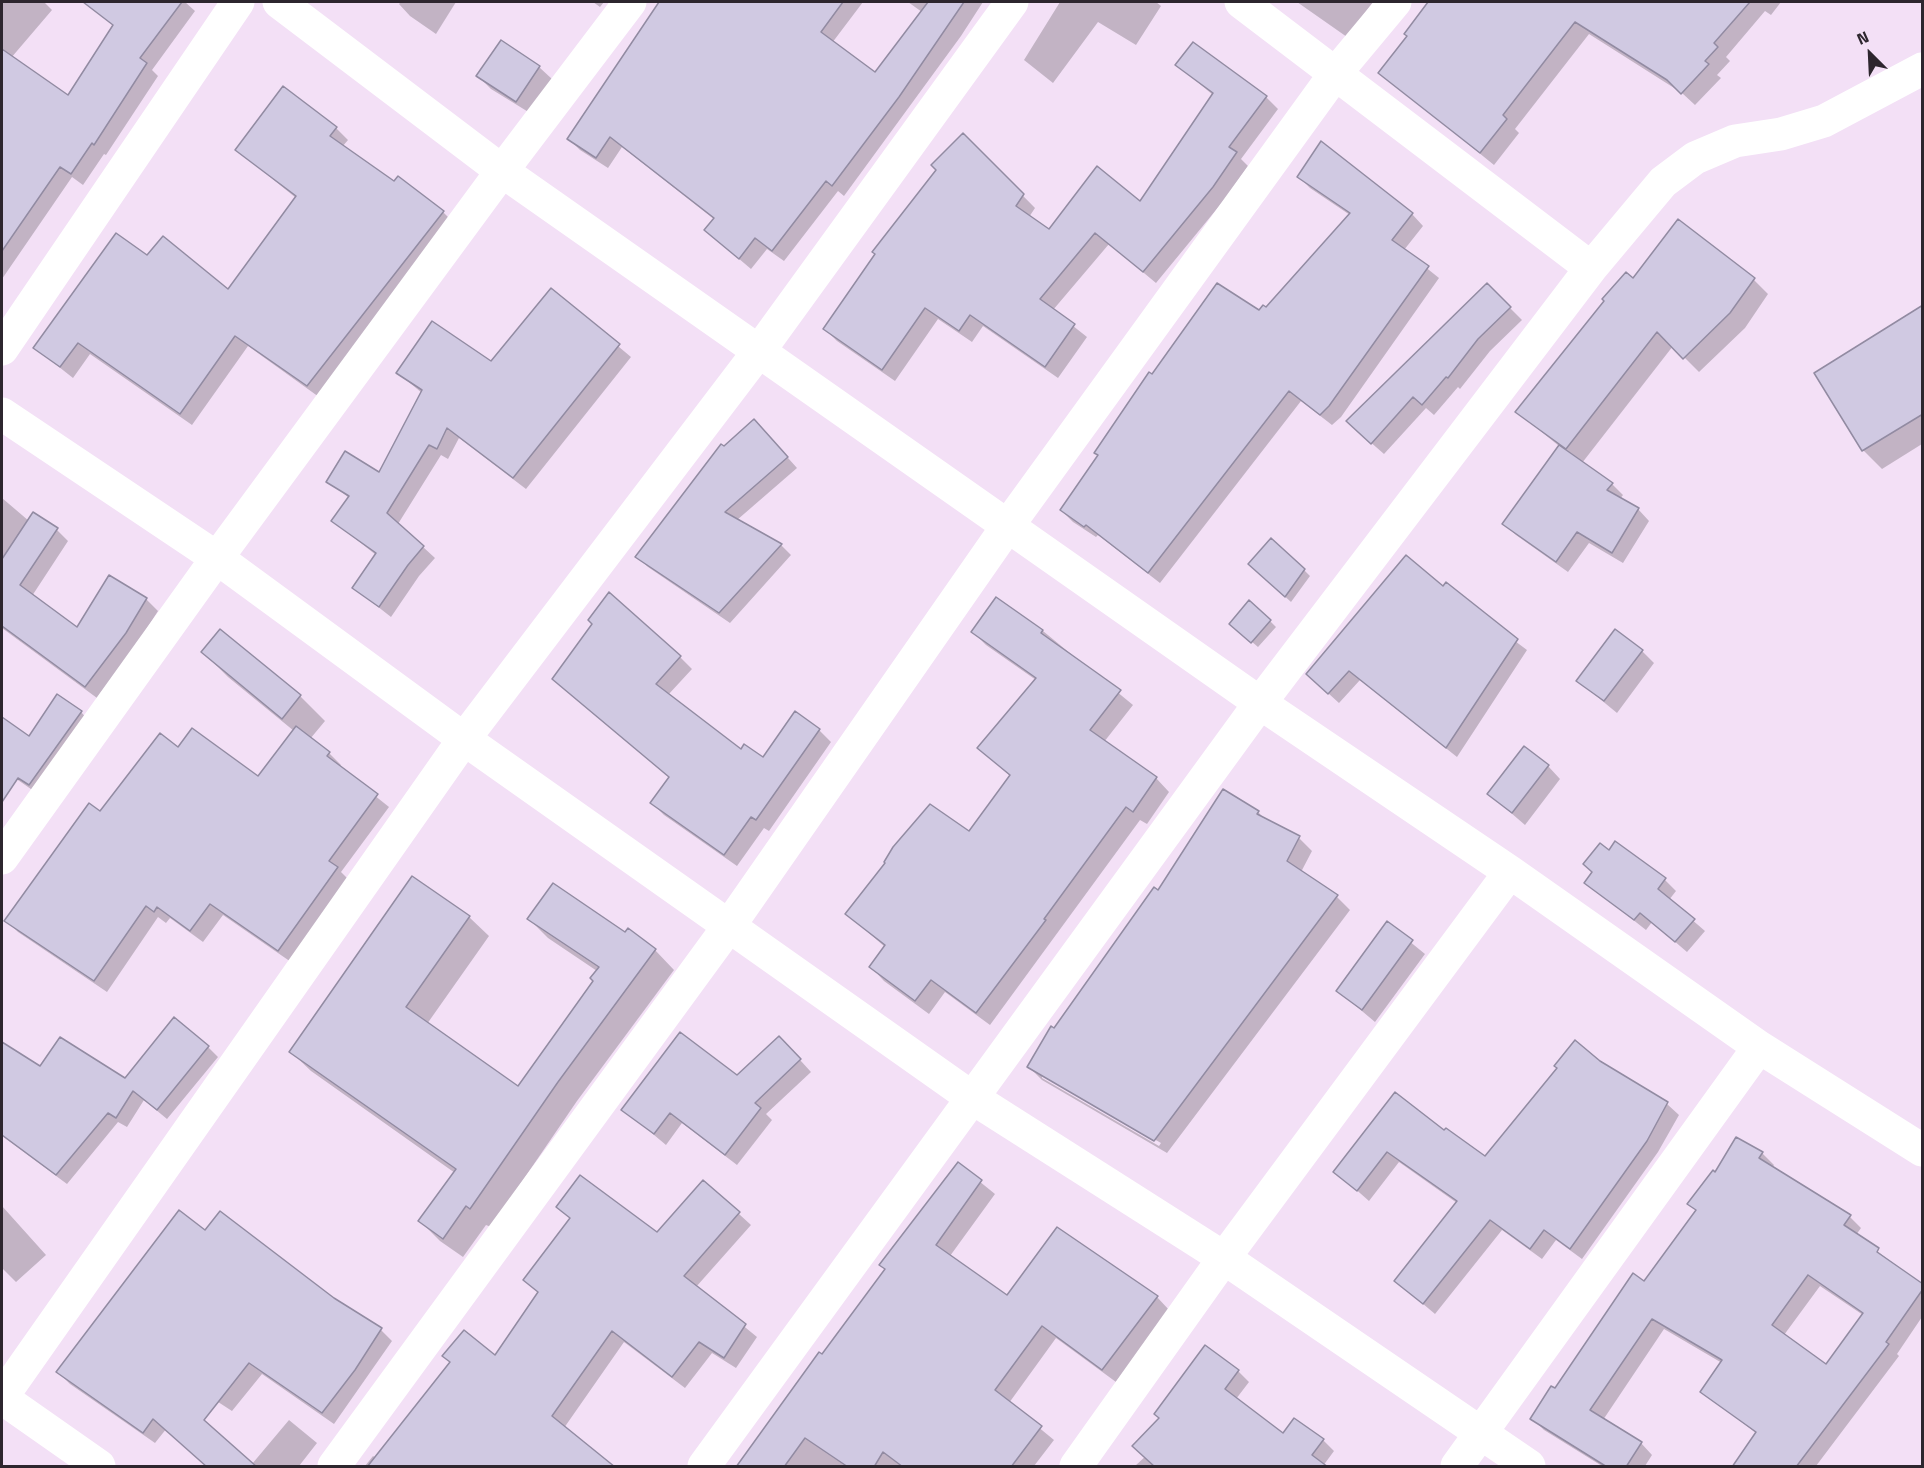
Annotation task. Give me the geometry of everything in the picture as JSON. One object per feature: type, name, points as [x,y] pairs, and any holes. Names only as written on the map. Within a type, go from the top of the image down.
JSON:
[{"type":"street","points":[[2,349],[238,2]]},
{"type":"street","points":[[279,2],[502,171],[1009,524],[1260,703],[1510,872],[1759,1047],[1923,1150]]},
{"type":"street","points":[[2,858],[217,558],[502,171],[630,2]]},
{"type":"street","points":[[99,1467],[2,1397],[464,740],[759,351],[1012,2]]},
{"type":"street","points":[[1241,2],[1591,267]]},
{"type":"street","points":[[334,1467],[729,926],[1009,524],[1335,74],[1395,2]]},
{"type":"street","points":[[704,1467],[971,1097],[1260,703],[1591,267],[1663,182],[1695,158],[1735,141],[1781,134],[1824,121],[1923,69]]},
{"type":"street","points":[[2,414],[217,558],[464,740],[971,1097],[1224,1258],[1529,1467]]},
{"type":"street","points":[[1076,1467],[1224,1258],[1510,872]]},
{"type":"street","points":[[1456,1467],[1759,1047]]},
{"type":"building","points":[[83,2],[182,2],[140,58],[147,63],[94,145],[92,143],[71,174],[60,167],[2,251],[2,49],[68,95],[113,25]]},
{"type":"building","points":[[659,2],[843,2],[821,32],[875,72],[928,2],[964,2],[899,97],[832,186],[826,181],[772,251],[755,238],[739,259],[704,230],[714,218],[610,137],[596,158],[567,139]]},
{"type":"building","points":[[1428,2],[1750,2],[1714,43],[1718,47],[1705,61],[1709,64],[1681,94],[1667,80],[1575,22],[1503,115],[1507,119],[1480,153],[1378,73],[1407,36],[1404,34]]},
{"type":"building","points":[[501,40],[540,66],[516,102],[476,76]]},
{"type":"building","points":[[1193,42],[1267,96],[1229,147],[1237,152],[1213,187],[1143,272],[1095,233],[1040,299],[1075,324],[1045,367],[970,315],[959,331],[925,308],[882,370],[823,329],[875,254],[872,252],[936,170],[931,165],[963,133],[1024,194],[1016,206],[1049,229],[1097,166],[1140,201],[1213,93],[1175,65]]},
{"type":"building","points":[[283,86],[337,127],[330,136],[394,181],[398,176],[444,211],[307,386],[235,336],[180,414],[78,343],[60,367],[33,348],[116,233],[147,255],[163,236],[228,289],[296,196],[235,150]]},
{"type":"building","points":[[1321,141],[1413,213],[1392,240],[1429,266],[1329,406],[1320,415],[1289,391],[1148,573],[1086,525],[1084,527],[1060,510],[1098,455],[1094,453],[1149,372],[1152,374],[1217,283],[1259,310],[1263,305],[1266,307],[1350,213],[1297,177]]},
{"type":"building","points":[[1678,219],[1755,278],[1730,313],[1683,359],[1657,332],[1566,449],[1515,412],[1604,301],[1602,299],[1626,272],[1633,278]]},
{"type":"building","points":[[1487,283],[1511,307],[1478,339],[1448,378],[1446,377],[1422,405],[1413,397],[1371,444],[1346,421]]},
{"type":"building","points":[[551,288],[620,344],[513,478],[447,428],[437,449],[429,445],[387,513],[424,546],[379,607],[352,588],[376,553],[331,521],[349,496],[326,482],[345,451],[379,472],[422,390],[396,373],[432,321],[491,361]]},
{"type":"building","points":[[1923,305],[1923,414],[1862,451],[1814,373]]},
{"type":"building","points":[[754,419],[788,457],[725,512],[782,544],[719,613],[635,557],[721,444],[724,446]]},
{"type":"building","points":[[1559,445],[1613,483],[1607,490],[1639,508],[1612,553],[1577,532],[1556,562],[1502,524]]},
{"type":"building","points":[[33,512],[58,528],[20,585],[77,627],[109,575],[147,598],[126,633],[85,687],[2,626],[2,559]]},
{"type":"building","points":[[1271,538],[1305,569],[1285,597],[1248,564]]},
{"type":"building","points":[[1406,555],[1443,586],[1446,582],[1518,639],[1446,748],[1349,671],[1328,694],[1306,674]]},
{"type":"building","points":[[609,592],[681,656],[656,684],[741,749],[744,744],[763,757],[795,711],[820,729],[756,820],[751,817],[724,855],[650,803],[669,777],[552,679],[592,624],[588,620]]},
{"type":"building","points":[[996,597],[1043,630],[1041,633],[1121,690],[1090,730],[1157,777],[1133,812],[1126,807],[1044,919],[1046,920],[976,1013],[931,980],[915,1001],[869,967],[885,945],[845,914],[885,863],[893,847],[930,804],[969,831],[1010,775],[977,748],[1036,678],[971,632]]},
{"type":"building","points":[[1249,600],[1271,620],[1251,643],[1229,624]]},
{"type":"building","points":[[220,629],[301,695],[282,719],[201,652]]},
{"type":"building","points":[[1615,629],[1643,650],[1604,701],[1576,681]]},
{"type":"building","points":[[57,694],[82,711],[29,785],[18,778],[2,802],[2,717],[29,736]]},
{"type":"building","points":[[296,726],[330,752],[327,756],[378,794],[329,861],[338,867],[278,951],[210,904],[190,931],[157,907],[154,912],[146,906],[94,981],[4,921],[89,803],[100,811],[160,733],[178,747],[192,728],[258,776]]},
{"type":"building","points":[[1524,746],[1549,765],[1512,813],[1487,794]]},
{"type":"building","points":[[1223,789],[1259,811],[1257,814],[1300,836],[1287,861],[1338,895],[1154,1141],[1027,1067],[1051,1026],[1054,1028],[1154,887],[1158,890]]},
{"type":"building","points":[[1615,841],[1666,878],[1658,889],[1695,919],[1675,942],[1640,913],[1634,920],[1584,883],[1592,872],[1583,864],[1600,843],[1609,850]]},
{"type":"building","points":[[412,876],[470,916],[406,1007],[518,1086],[593,981],[590,978],[599,967],[527,919],[553,883],[625,932],[628,928],[656,949],[558,1082],[470,1209],[466,1206],[443,1239],[418,1221],[456,1169],[289,1052]]},
{"type":"building","points":[[1387,921],[1413,940],[1362,1010],[1336,991]]},
{"type":"building","points":[[174,1017],[209,1046],[157,1110],[133,1091],[116,1118],[108,1113],[56,1175],[2,1135],[2,1042],[40,1066],[60,1037],[125,1078]]},
{"type":"building","points":[[680,1032],[737,1075],[779,1036],[801,1059],[755,1103],[761,1108],[725,1155],[670,1113],[654,1134],[621,1110]]},
{"type":"building","points":[[1575,1040],[1600,1061],[1668,1102],[1647,1141],[1570,1249],[1544,1230],[1530,1249],[1490,1220],[1423,1304],[1394,1281],[1457,1201],[1387,1152],[1357,1191],[1333,1172],[1395,1092],[1444,1130],[1446,1128],[1485,1156],[1557,1068],[1554,1066]]},
{"type":"building","points":[[1736,1137],[1763,1152],[1759,1158],[1851,1215],[1844,1225],[1879,1248],[1877,1252],[1923,1284],[1923,1289],[1886,1342],[1889,1344],[1796,1467],[1732,1467],[1756,1432],[1700,1392],[1722,1360],[1652,1319],[1590,1410],[1642,1442],[1626,1467],[1607,1467],[1530,1419],[1551,1386],[1555,1388],[1633,1273],[1644,1281],[1696,1210],[1687,1204],[1713,1170],[1715,1172]],"holes":[[[1808,1275],[1863,1313],[1826,1364],[1772,1325]]]},
{"type":"building","points":[[958,1162],[982,1180],[936,1245],[1007,1295],[1057,1227],[1158,1296],[1102,1370],[1042,1326],[995,1390],[1042,1426],[1011,1467],[903,1467],[883,1452],[874,1467],[848,1467],[805,1438],[784,1467],[736,1467],[819,1352],[822,1354],[885,1269],[879,1265]]},
{"type":"building","points":[[580,1175],[657,1232],[703,1180],[740,1212],[684,1276],[746,1324],[724,1358],[699,1342],[672,1377],[612,1331],[552,1416],[615,1467],[367,1467],[450,1362],[442,1356],[464,1330],[495,1355],[538,1292],[523,1280],[570,1218],[556,1207]]},
{"type":"building","points":[[179,1210],[205,1230],[220,1211],[334,1298],[382,1328],[355,1370],[322,1413],[249,1363],[204,1420],[257,1467],[207,1467],[153,1419],[143,1433],[56,1372]]},
{"type":"building","points":[[1205,1345],[1239,1370],[1225,1389],[1283,1433],[1294,1418],[1324,1439],[1312,1455],[1328,1467],[1155,1467],[1132,1446],[1159,1418],[1154,1414]]}]
